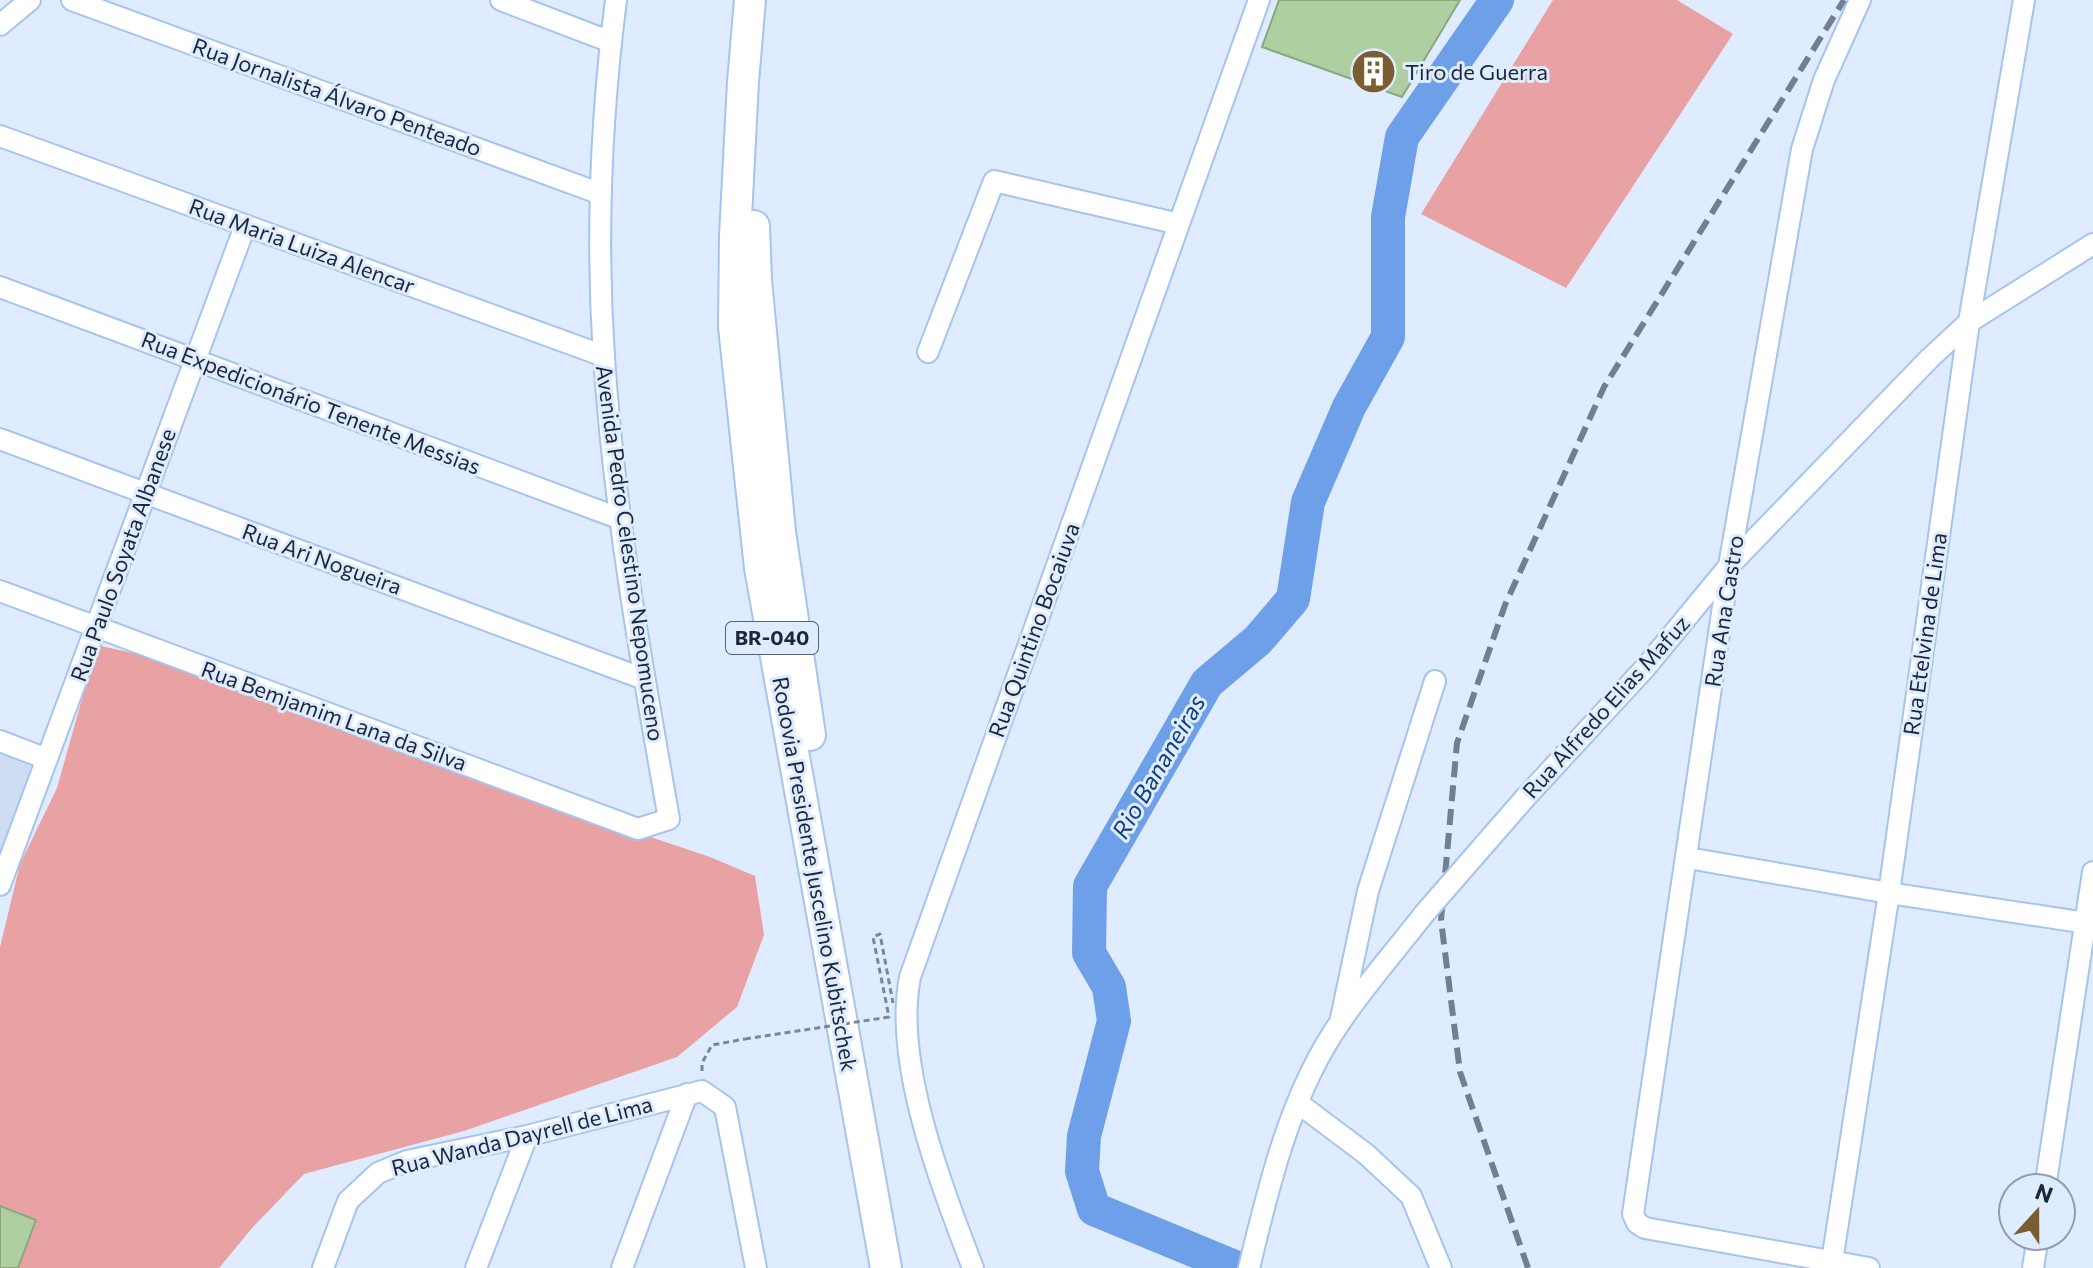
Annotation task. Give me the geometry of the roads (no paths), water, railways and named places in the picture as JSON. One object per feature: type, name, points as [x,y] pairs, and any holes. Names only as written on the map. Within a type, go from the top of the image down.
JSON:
[{"type":"highway","name":"Rodovia Presidente Juscelino Kubitschek","points":[[750,0],[735,236],[734,327],[760,568],[886,1268]]},
{"type":"highway","name":"Rodovia Presidente Juscelino Kubitschek","points":[[769,0],[756,112],[753,197],[756,280],[780,532],[809,727],[907,1268]]},
{"type":"street","points":[[0,25],[30,0]]},
{"type":"street","name":"Rua Jornalista Álvaro Penteado","points":[[72,0],[601,194]]},
{"type":"street","points":[[501,0],[611,42]]},
{"type":"street","name":"Avenida Pedro Celestino Nepomuceno","points":[[616,0],[601,194],[604,356],[621,519],[644,679],[669,819]]},
{"type":"street","name":"Rua Quintino Bocaiuva","points":[[973,1268],[945,1196],[916,1091],[908,1039],[908,987],[1259,0]]},
{"type":"street","name":"Rua Ana Castro","points":[[1832,1265],[1645,1228],[1637,1223],[1633,1214],[1729,566],[1802,149],[1824,80],[1860,0]]},
{"type":"street","name":"Rua Etelvina de Lima","points":[[1832,1265],[1889,893],[1969,322],[2024,0]]},
{"type":"street","name":"Rua Maria Luiza Alencar","points":[[0,136],[604,356]]},
{"type":"street","points":[[928,352],[994,181],[1179,224]]},
{"type":"street","name":"Rua Paulo Soyata Albanese","points":[[0,885],[245,226]]},
{"type":"street","name":"Rua Alfredo Elias Mafuz","points":[[1249,1268],[1304,1087],[1340,1022],[1424,914],[1645,668],[1729,566],[1930,358],[1969,322],[2093,244]]},
{"type":"street","name":"Rua Expedicionário Tenente Messias","points":[[0,287],[621,519]]},
{"type":"street","name":"Rua Ari Nogueira","points":[[0,439],[644,679]]},
{"type":"street","name":"Rua Bemjamim Lana da Silva","points":[[0,591],[638,829],[669,819]]},
{"type":"street","points":[[1340,1022],[1368,891],[1435,681]]},
{"type":"street","points":[[0,741],[47,759]]},
{"type":"street","points":[[1688,858],[2089,923]]},
{"type":"street","points":[[2048,1172],[2089,923],[2093,872]]},
{"type":"street","points":[[622,1268],[694,1093],[725,1107],[756,1268]]},
{"type":"street","name":"Rua Wanda Dayrell de Lima","points":[[323,1268],[348,1201],[378,1173],[407,1161],[527,1136],[694,1093]]},
{"type":"street","points":[[1298,1103],[1366,1154],[1411,1196],[1441,1268]]},
{"type":"street","points":[[476,1268],[527,1136]]},
{"type":"street","points":[[1832,1265],[1869,1268]]},
{"type":"waterway","name":"Rio Bananeiras","points":[[1237,1268],[1094,1209],[1082,1171],[1084,1136],[1114,1021],[1109,987],[1089,953],[1090,886],[1207,683],[1258,640],[1293,599],[1308,502],[1349,407],[1388,337],[1388,217],[1402,137],[1497,0]]},
{"type":"railway","points":[[1528,1268],[1460,1072],[1441,920],[1457,743],[1505,605],[1604,387],[1844,0]]},
{"type":"place","name":"Tiro de Guerra","points":[[1374,72]]}]
